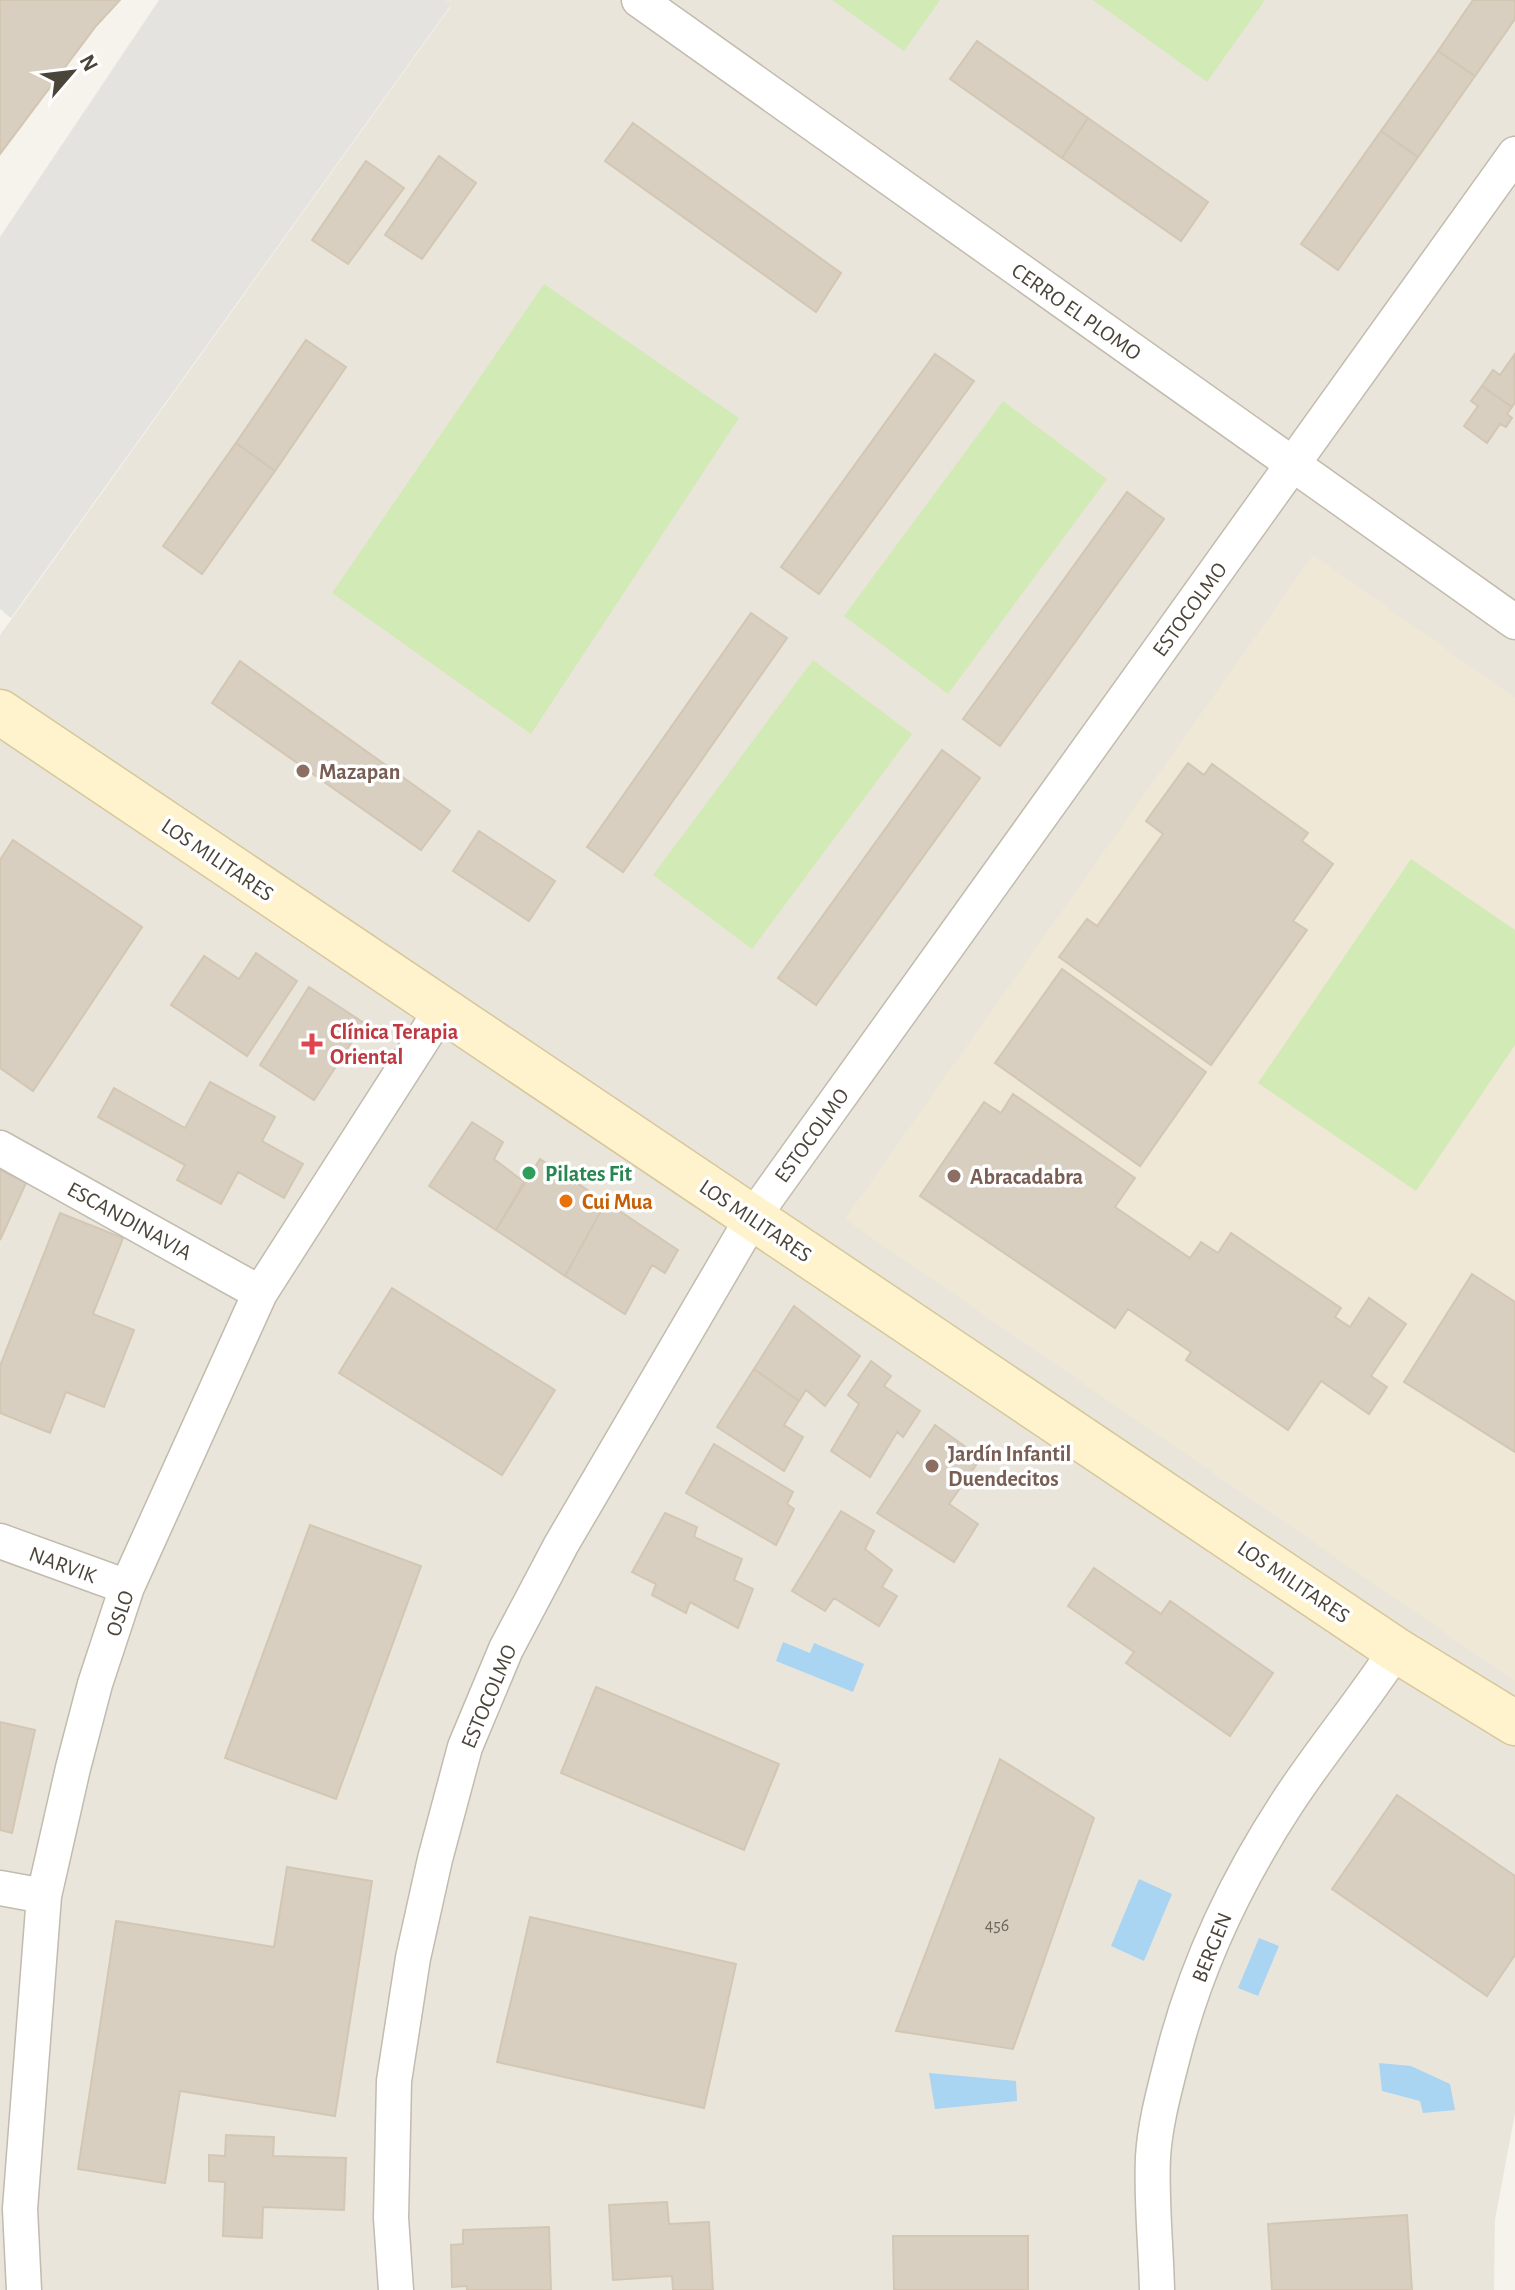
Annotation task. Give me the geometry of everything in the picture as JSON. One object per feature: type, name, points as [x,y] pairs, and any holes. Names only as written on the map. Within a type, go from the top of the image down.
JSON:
[{"type":"main road","name":"LOS MILITARES","points":[[0,712],[1396,1650],[1515,1723]]},
{"type":"street","name":"CERRO EL PLOMO","points":[[639,0],[1515,622]]},
{"type":"street","name":"ESTOCOLMO","points":[[396,2290],[391,2218],[394,2081],[413,1958],[465,1747],[506,1649],[553,1559],[753,1217],[1515,154]]},
{"type":"street","name":"OSLO","points":[[24,2290],[10,2208],[44,1896],[95,1684],[127,1587],[260,1293],[442,1009]]},
{"type":"street","name":"ESCANDINAVIA","points":[[0,1148],[260,1293]]},
{"type":"street","name":"NARVIK","points":[[0,1541],[127,1587]]},
{"type":"street","name":"BERGEN","points":[[1157,2290],[1153,2156],[1181,2023],[1204,1959],[1231,1897],[1259,1848],[1289,1800],[1396,1650]]},
{"type":"street","points":[[0,1888],[44,1896]]},
{"type":"shaded area","points":[[159,0],[444,0],[451,5],[11,618],[0,609],[0,237]]},
{"type":"shaded area","points":[[444,0],[1515,0],[1515,2113],[1495,2220],[1494,2290],[0,2290],[0,635],[451,6]]},
{"type":"shaded area","points":[[1313,555],[1515,698],[1515,1681],[845,1219]]},
{"type":"green space","points":[[832,0],[940,0],[904,51]]},
{"type":"green space","points":[[1093,0],[1265,0],[1207,82]]},
{"type":"green space","points":[[544,284],[739,418],[531,734],[332,593]]},
{"type":"green space","points":[[1003,401],[1107,479],[948,694],[844,616]]},
{"type":"green space","points":[[813,660],[912,734],[752,949],[653,875]]},
{"type":"green space","points":[[1411,859],[1515,930],[1515,1045],[1416,1191],[1258,1083]]},
{"type":"water","points":[[783,1642],[810,1653],[814,1643],[864,1664],[853,1692],[776,1661]]},
{"type":"water","points":[[1139,1879],[1172,1894],[1144,1961],[1111,1946]]},
{"type":"water","points":[[1259,1938],[1279,1946],[1258,1996],[1238,1988]]},
{"type":"water","points":[[1379,2063],[1411,2066],[1450,2084],[1455,2110],[1423,2113],[1420,2101],[1382,2091]]},
{"type":"water","points":[[929,2073],[1016,2081],[1017,2101],[935,2109]]},
{"type":"building","points":[[0,0],[120,0],[96,26],[0,154]]},
{"type":"building","points":[[1473,0],[1515,0],[1515,19],[1475,76],[1438,51]]},
{"type":"building","points":[[977,41],[1088,118],[1062,158],[950,79]]},
{"type":"building","points":[[1438,51],[1475,76],[1418,157],[1381,131]]},
{"type":"building","points":[[1088,118],[1208,202],[1181,241],[1062,158]]},
{"type":"building","points":[[633,123],[841,273],[816,312],[605,161]]},
{"type":"building","points":[[1381,131],[1418,157],[1338,270],[1301,244]]},
{"type":"building","points":[[439,156],[476,183],[422,259],[385,235]]},
{"type":"building","points":[[366,161],[404,188],[348,264],[312,240]]},
{"type":"building","points":[[306,340],[346,367],[275,471],[236,443]]},
{"type":"building","points":[[935,354],[974,381],[819,594],[781,567]]},
{"type":"building","points":[[1514,355],[1515,402],[1512,407],[1482,386],[1493,370],[1500,375]]},
{"type":"building","points":[[1482,386],[1512,407],[1507,414],[1512,418],[1506,427],[1500,424],[1487,443],[1464,426],[1478,406],[1471,401]]},
{"type":"building","points":[[236,443],[275,471],[202,574],[163,546]]},
{"type":"building","points":[[1127,492],[1164,519],[1000,746],[963,719]]},
{"type":"building","points":[[751,613],[787,638],[623,872],[587,847]]},
{"type":"building","points":[[240,661],[450,811],[421,850],[212,703]]},
{"type":"building","points":[[942,750],[980,778],[816,1005],[778,978]]},
{"type":"building","points":[[1188,763],[1204,775],[1212,764],[1308,833],[1302,841],[1333,864],[1293,921],[1307,930],[1211,1065],[1059,957],[1087,919],[1097,926],[1163,834],[1146,821]]},
{"type":"building","points":[[479,831],[555,881],[529,921],[453,871]]},
{"type":"building","points":[[13,840],[142,927],[33,1091],[0,1068],[0,860]]},
{"type":"building","points":[[256,953],[297,981],[247,1056],[171,1005],[204,956],[239,979]]},
{"type":"building","points":[[1062,969],[1206,1072],[1140,1166],[995,1063]]},
{"type":"building","name":"Clínica Terapia Oriental","points":[[309,987],[364,1023],[314,1100],[260,1065]]},
{"type":"building","points":[[210,1082],[275,1117],[262,1141],[303,1164],[284,1198],[238,1172],[221,1204],[177,1180],[185,1165],[98,1117],[114,1088],[185,1128]]},
{"type":"building","points":[[1013,1094],[1135,1178],[1115,1207],[1190,1258],[1201,1242],[1218,1253],[1231,1233],[1341,1308],[1335,1317],[1350,1327],[1369,1298],[1406,1324],[1371,1376],[1387,1387],[1369,1414],[1321,1381],[1288,1430],[1186,1360],[1191,1352],[1128,1309],[1115,1328],[920,1196],[984,1102],[1001,1113]]},
{"type":"building","points":[[472,1122],[503,1142],[494,1159],[524,1182],[496,1230],[429,1186]]},
{"type":"building","points":[[540,1159],[606,1202],[565,1276],[496,1230]]},
{"type":"building","points":[[0,1170],[26,1183],[0,1240]]},
{"type":"building","points":[[606,1202],[678,1250],[665,1273],[652,1265],[625,1314],[565,1276]]},
{"type":"building","points":[[60,1213],[123,1238],[93,1314],[134,1330],[104,1407],[66,1392],[50,1433],[0,1413],[0,1366]]},
{"type":"building","points":[[1472,1274],[1515,1302],[1515,1452],[1404,1382]]},
{"type":"building","points":[[392,1288],[555,1390],[502,1475],[339,1373]]},
{"type":"building","points":[[794,1306],[860,1356],[825,1406],[806,1390],[799,1401],[754,1369]]},
{"type":"building","points":[[871,1361],[891,1376],[884,1386],[920,1411],[903,1437],[897,1432],[870,1477],[831,1451],[859,1404],[848,1395]]},
{"type":"building","points":[[754,1369],[799,1401],[784,1425],[803,1437],[784,1471],[717,1427]]},
{"type":"building","points":[[935,1425],[981,1458],[949,1504],[978,1524],[954,1562],[877,1513]]},
{"type":"building","points":[[714,1444],[793,1492],[787,1504],[794,1509],[776,1545],[686,1493]]},
{"type":"building","points":[[841,1511],[874,1531],[865,1549],[892,1570],[882,1587],[897,1596],[879,1626],[834,1598],[825,1611],[792,1591]]},
{"type":"building","points":[[665,1513],[697,1527],[694,1537],[742,1559],[734,1580],[753,1589],[738,1628],[690,1602],[686,1613],[652,1595],[656,1584],[632,1572]]},
{"type":"building","points":[[310,1525],[421,1566],[336,1799],[225,1758]]},
{"type":"building","points":[[1094,1568],[1161,1614],[1170,1601],[1273,1673],[1230,1736],[1126,1663],[1134,1652],[1068,1606]]},
{"type":"building","points":[[596,1687],[779,1764],[744,1850],[561,1773]]},
{"type":"building","points":[[0,1722],[35,1730],[12,1833],[0,1830]]},
{"type":"building","points":[[1000,1759],[1094,1818],[1013,2049],[896,2031]]},
{"type":"building","points":[[1397,1795],[1515,1876],[1515,1955],[1487,1996],[1332,1889]]},
{"type":"building","points":[[287,1867],[372,1881],[335,2116],[180,2091],[165,2183],[78,2169],[116,1921],[274,1947]]},
{"type":"building","points":[[530,1917],[736,1964],[704,2108],[497,2062]]},
{"type":"building","points":[[226,2135],[274,2137],[273,2156],[346,2158],[344,2210],[263,2207],[262,2238],[223,2236],[225,2182],[209,2181],[209,2155],[225,2156]]},
{"type":"building","points":[[667,2202],[669,2224],[709,2222],[713,2290],[673,2290],[672,2276],[613,2280],[609,2205]]},
{"type":"building","points":[[1407,2215],[1412,2290],[1272,2290],[1268,2224]]},
{"type":"building","points":[[549,2227],[551,2290],[467,2290],[467,2286],[452,2287],[451,2245],[463,2244],[463,2230]]},
{"type":"building","points":[[893,2236],[1028,2236],[1028,2290],[894,2290]]},
{"type":"place","name":"Mazapan","points":[[303,771]]},
{"type":"place","name":"Clínica Terapia Oriental","points":[[312,1044]]},
{"type":"place","name":"Pilates Fit","points":[[529,1173]]},
{"type":"place","name":"Abracadabra","points":[[954,1176]]},
{"type":"place","name":"Cui Mua","points":[[566,1201]]},
{"type":"place","name":"Jardín Infantil Duendecitos","points":[[932,1466]]}]
